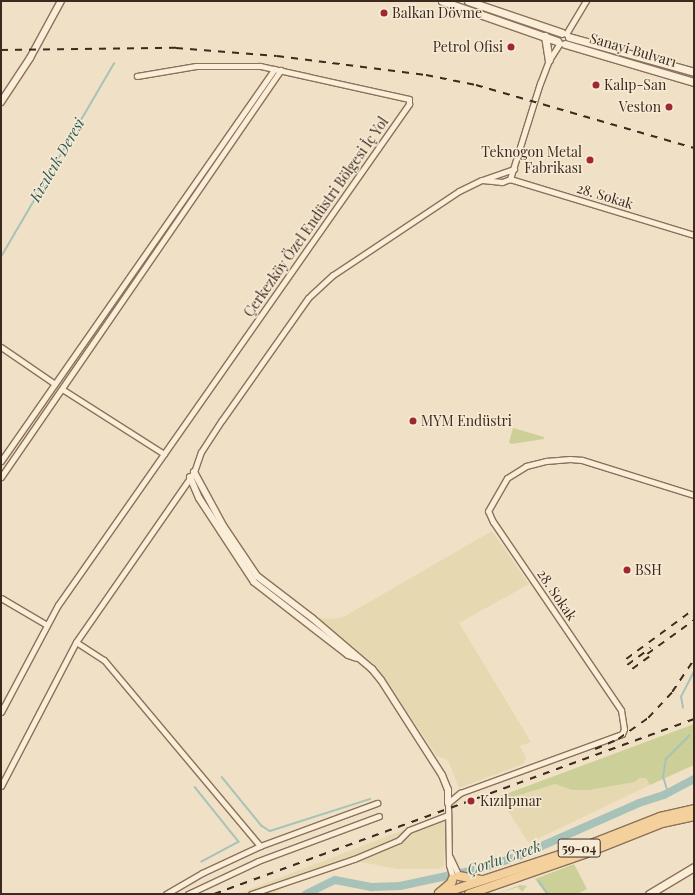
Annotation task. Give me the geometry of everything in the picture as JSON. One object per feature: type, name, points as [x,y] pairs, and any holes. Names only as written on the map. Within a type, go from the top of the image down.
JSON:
[{"type":"main road","name":"Sanayi Bulvarı","points":[[442,1],[545,36],[561,43],[694,82]]},
{"type":"main road","name":"Sanayi Bulvarı","points":[[468,1],[566,34],[694,72]]},
{"type":"main road","points":[[561,43],[566,34]]},
{"type":"main road","points":[[561,43],[558,35],[566,34]]},
{"type":"main road","points":[[545,36],[549,60]]},
{"type":"main road","name":"59-04","points":[[462,892],[485,881],[660,817],[694,809]]},
{"type":"main road","name":"59-04","points":[[442,894],[462,892],[513,880],[662,823],[694,816]]},
{"type":"main road","points":[[649,894],[694,867]]},
{"type":"main road","points":[[456,877],[485,881]]},
{"type":"main road","points":[[456,877],[462,892]]},
{"type":"main road","points":[[438,894],[456,877]]},
{"type":"main road","points":[[488,894],[513,880]]},
{"type":"street","points":[[1,102],[30,58],[61,1]]},
{"type":"street","points":[[566,34],[586,1]]},
{"type":"street","points":[[482,180],[502,182],[510,179],[549,60],[561,43]]},
{"type":"street","name":"Çerkezköy Özel Endüstri Bölgesi İç Yol","points":[[1,712],[58,605],[409,104],[409,100],[260,66],[196,66],[137,76]]},
{"type":"street","points":[[1,462],[274,69]]},
{"type":"street","points":[[1,477],[281,70]]},
{"type":"street","points":[[1,786],[76,642],[192,475],[201,452],[226,414],[308,298],[320,285],[459,191],[482,180],[514,169]]},
{"type":"street","name":"28. Sokak","points":[[510,179],[694,235]]},
{"type":"street","points":[[1,347],[55,384]]},
{"type":"street","points":[[62,389],[164,454]]},
{"type":"street","name":"28. Sokak","points":[[448,804],[460,793],[622,734],[624,730],[621,710],[493,522],[488,511],[507,478],[526,466],[546,461],[570,459],[582,460],[694,495]]},
{"type":"street","points":[[192,475],[224,527],[257,576],[372,669],[391,695],[438,769],[448,790],[449,865],[456,877]]},
{"type":"street","points":[[1,598],[47,626]]},
{"type":"street","points":[[76,642],[104,660],[260,846]]},
{"type":"street","points":[[166,894],[202,873],[260,846],[377,803]]},
{"type":"street","points":[[251,894],[354,859],[399,840],[409,830],[448,815]]},
{"type":"street","points":[[188,894],[258,860],[379,816]]},
{"type":"street","points":[[450,857],[454,863],[456,877]]},
{"type":"shaded area","points":[[492,531],[529,584],[459,623],[531,742],[520,746],[526,758],[523,764],[459,788],[448,760],[437,756],[376,666],[318,618],[335,619],[345,616]]},
{"type":"shaded area","points":[[640,778],[646,778],[650,785],[529,843],[501,801],[555,784],[572,790],[589,790],[635,782]]},
{"type":"shaded area","points":[[440,816],[445,819],[444,866],[438,869],[398,869],[355,861],[305,876],[273,894],[238,894]]},
{"type":"green space","points":[[513,428],[544,437],[544,439],[511,444],[509,442]]},
{"type":"green space","points":[[694,724],[694,765],[650,785],[646,778],[640,778],[635,782],[589,790],[572,790],[555,784],[501,801],[498,797]]},
{"type":"green space","points":[[574,864],[587,889],[577,894],[546,894],[535,879]]},
{"type":"green space","points":[[520,885],[527,886],[522,892],[518,887],[496,894]]},
{"type":"waterway","name":"Kızılcık Deresi","points":[[1,257],[114,64]]},
{"type":"waterway","points":[[683,708],[681,697],[694,671]]},
{"type":"waterway","points":[[668,793],[663,777],[666,759],[689,736]]},
{"type":"waterway","points":[[222,777],[262,826],[270,831],[370,799]]},
{"type":"waterway","name":"Çorlu Creek","points":[[306,894],[335,880],[372,887],[400,886],[479,869],[519,856],[639,803],[664,795],[694,779]]},
{"type":"waterway","points":[[195,787],[239,842],[202,862]]},
{"type":"waterway","points":[[539,881],[548,894]]},
{"type":"railway","points":[[1,50],[176,48],[277,56],[426,75],[476,85],[694,148]]},
{"type":"railway","points":[[626,659],[694,609]]},
{"type":"railway","points":[[647,654],[694,620]]},
{"type":"railway","points":[[627,665],[650,648]]},
{"type":"railway","points":[[632,669],[651,655]]},
{"type":"railway","points":[[595,749],[618,739],[648,718],[672,692],[694,659]]},
{"type":"railway","points":[[214,894],[694,719]]},
{"type":"place","name":"Balkan Dövme","points":[[384,13]]},
{"type":"place","name":"Petrol Ofisi","points":[[511,47]]},
{"type":"place","name":"Kalıp-San","points":[[596,85]]},
{"type":"place","name":"Veston","points":[[669,107]]},
{"type":"place","name":"Teknogon Metal Fabrikası","points":[[590,160]]},
{"type":"place","name":"MYM Endüstri","points":[[413,421]]},
{"type":"place","name":"BSH","points":[[627,570]]},
{"type":"place","name":"Kızılpınar","points":[[471,801]]}]
